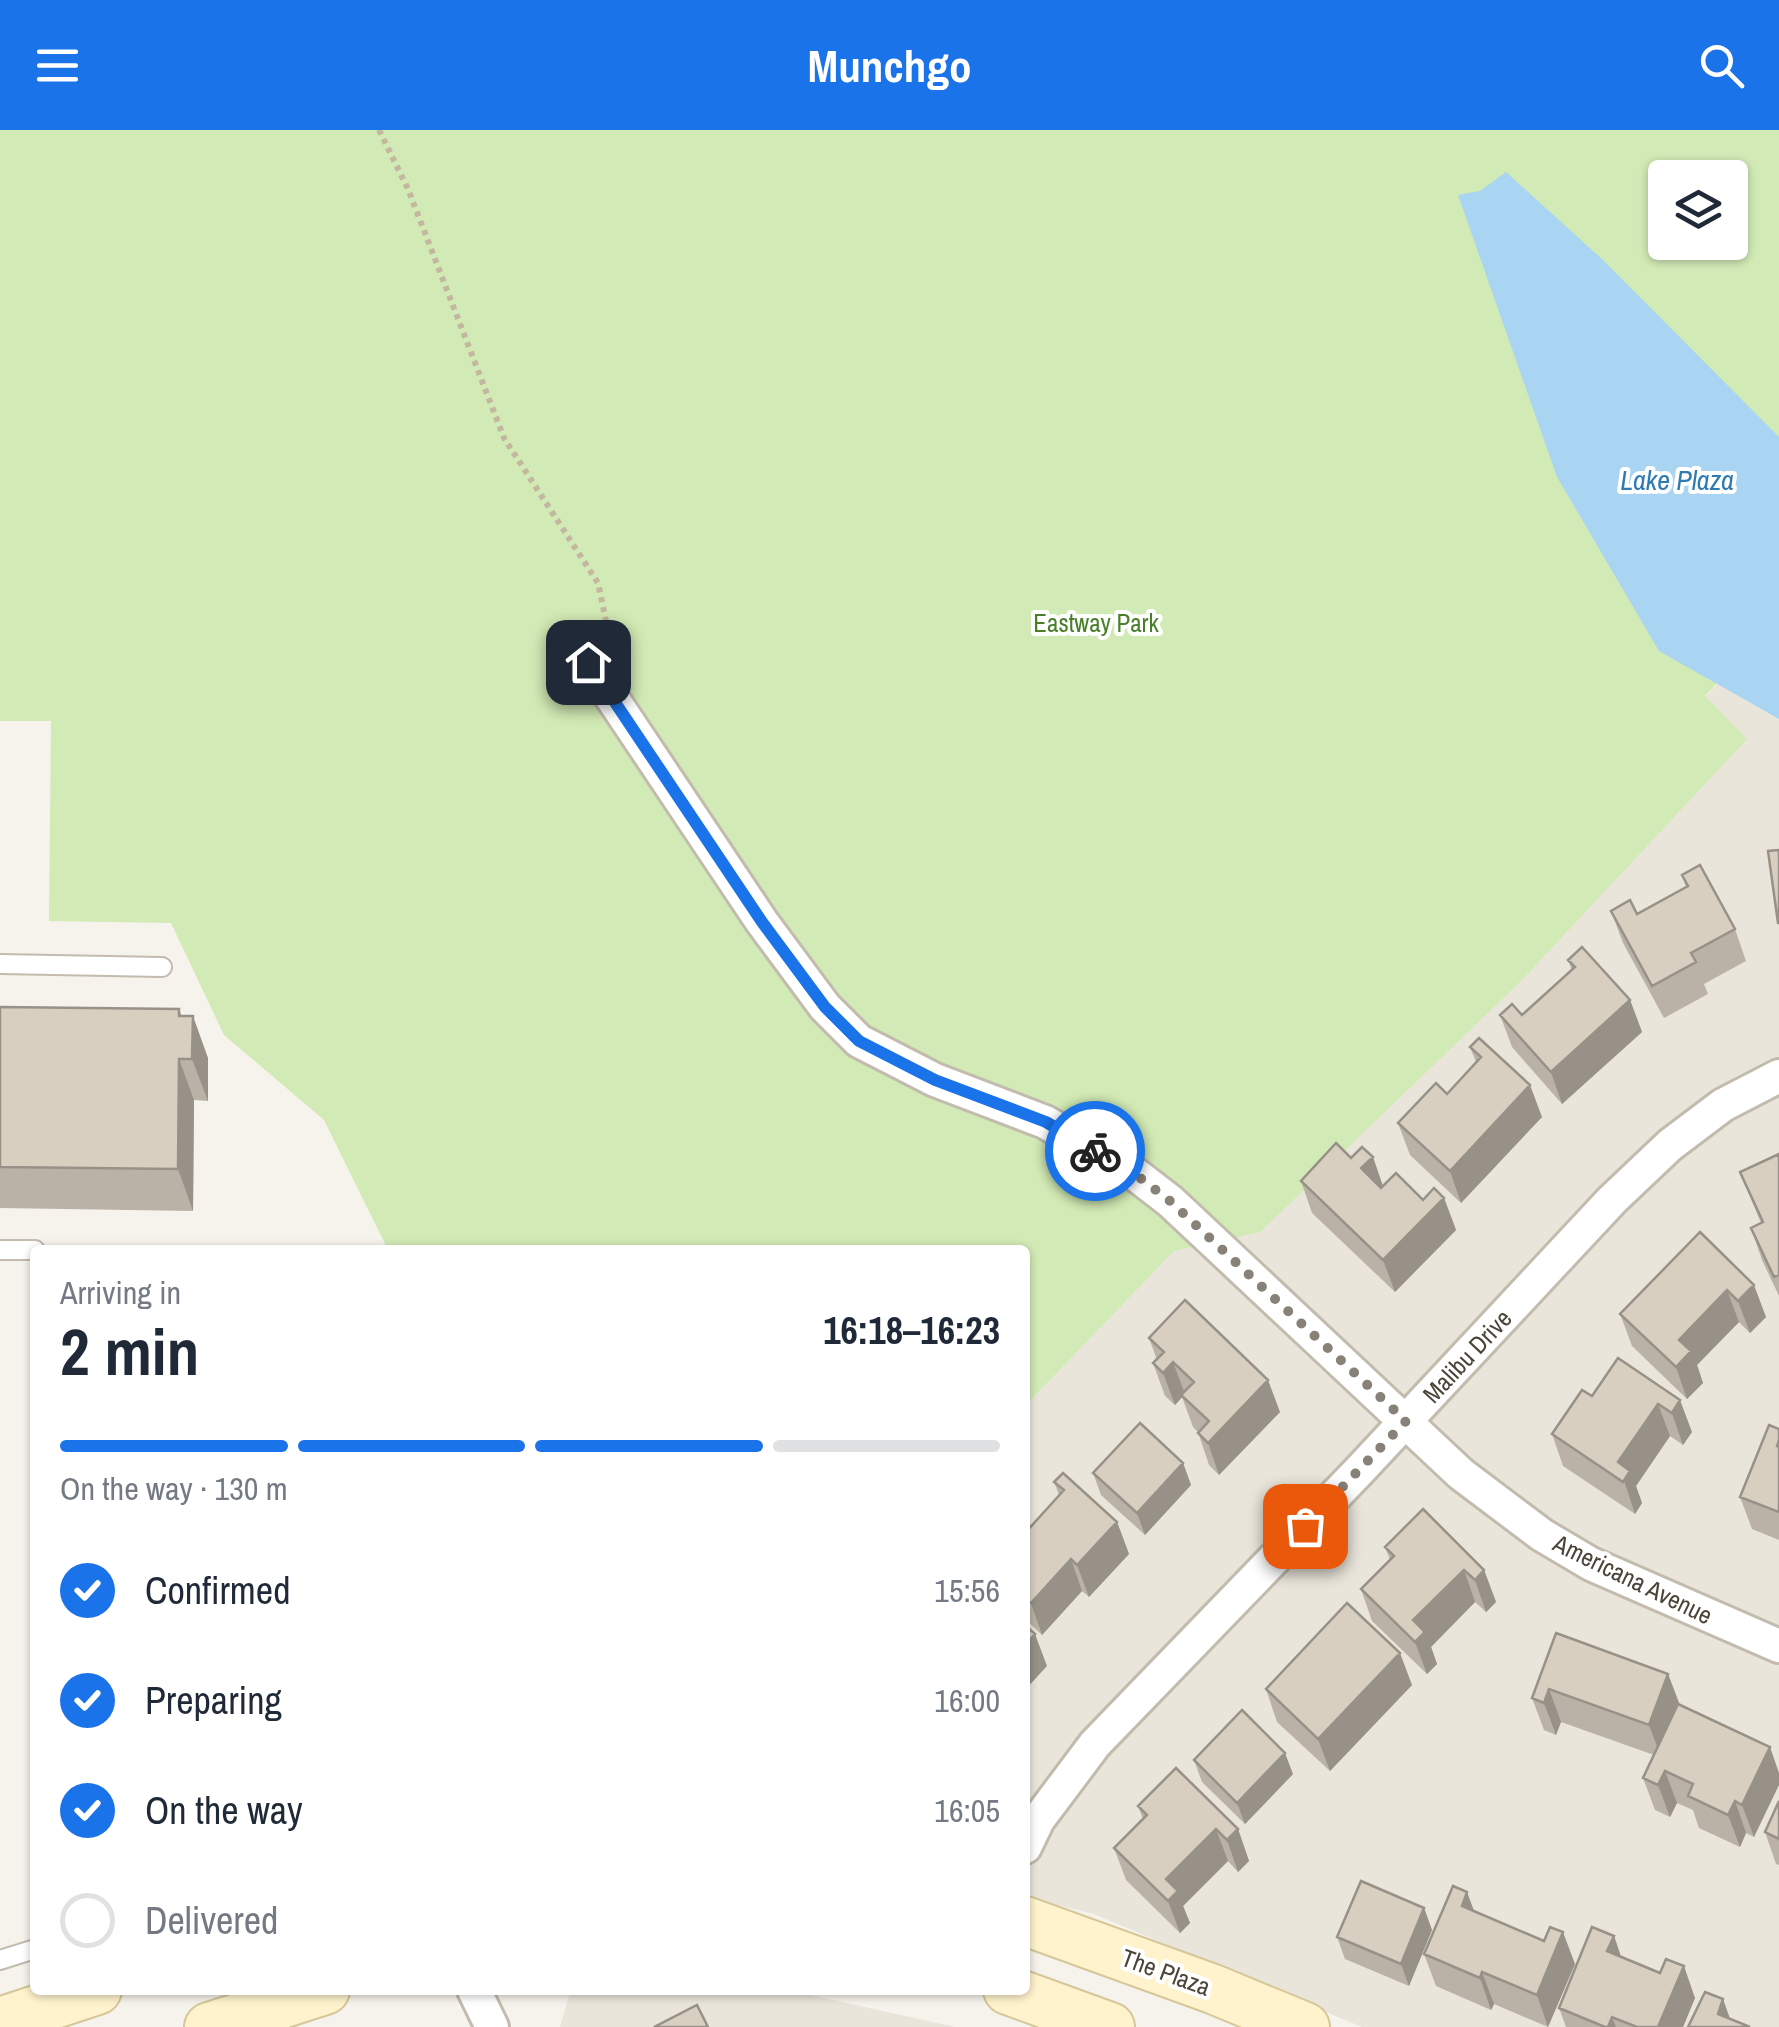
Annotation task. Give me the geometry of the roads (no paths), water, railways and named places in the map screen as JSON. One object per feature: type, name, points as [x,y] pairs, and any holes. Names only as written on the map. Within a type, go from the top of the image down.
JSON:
[{"type":"main road","name":"The Plaza","points":[[1030,1923],[1305,2027]]},
{"type":"main road","points":[[0,2022],[81,1995]]},
{"type":"main road","points":[[209,2027],[309,1995]]},
{"type":"main road","points":[[1022,1995],[1110,2027]]},
{"type":"street","name":"Americana Avenue","points":[[588,662],[762,922],[825,1007],[859,1041],[935,1080],[1046,1122],[1131,1171],[1170,1201],[1461,1474],[1542,1535],[1625,1580],[1779,1646]]},
{"type":"street","name":"Malibu Drive","points":[[1030,1838],[1046,1808],[1095,1744],[1612,1200],[1670,1144],[1723,1105],[1779,1076]]},
{"type":"street","points":[[476,1995],[492,2027]]},
{"type":"lane","points":[[0,964],[162,967]]},
{"type":"lane","points":[[0,1250],[30,1250]]},
{"type":"lane","points":[[0,1960],[30,1951]]},
{"type":"water","name":"Lake Plaza","points":[[1506,172],[1603,260],[1779,437],[1779,719],[1659,651],[1557,477],[1458,195],[1480,191]]},
{"type":"park label","name":"Eastway Park","points":[[1096,623]]}]
